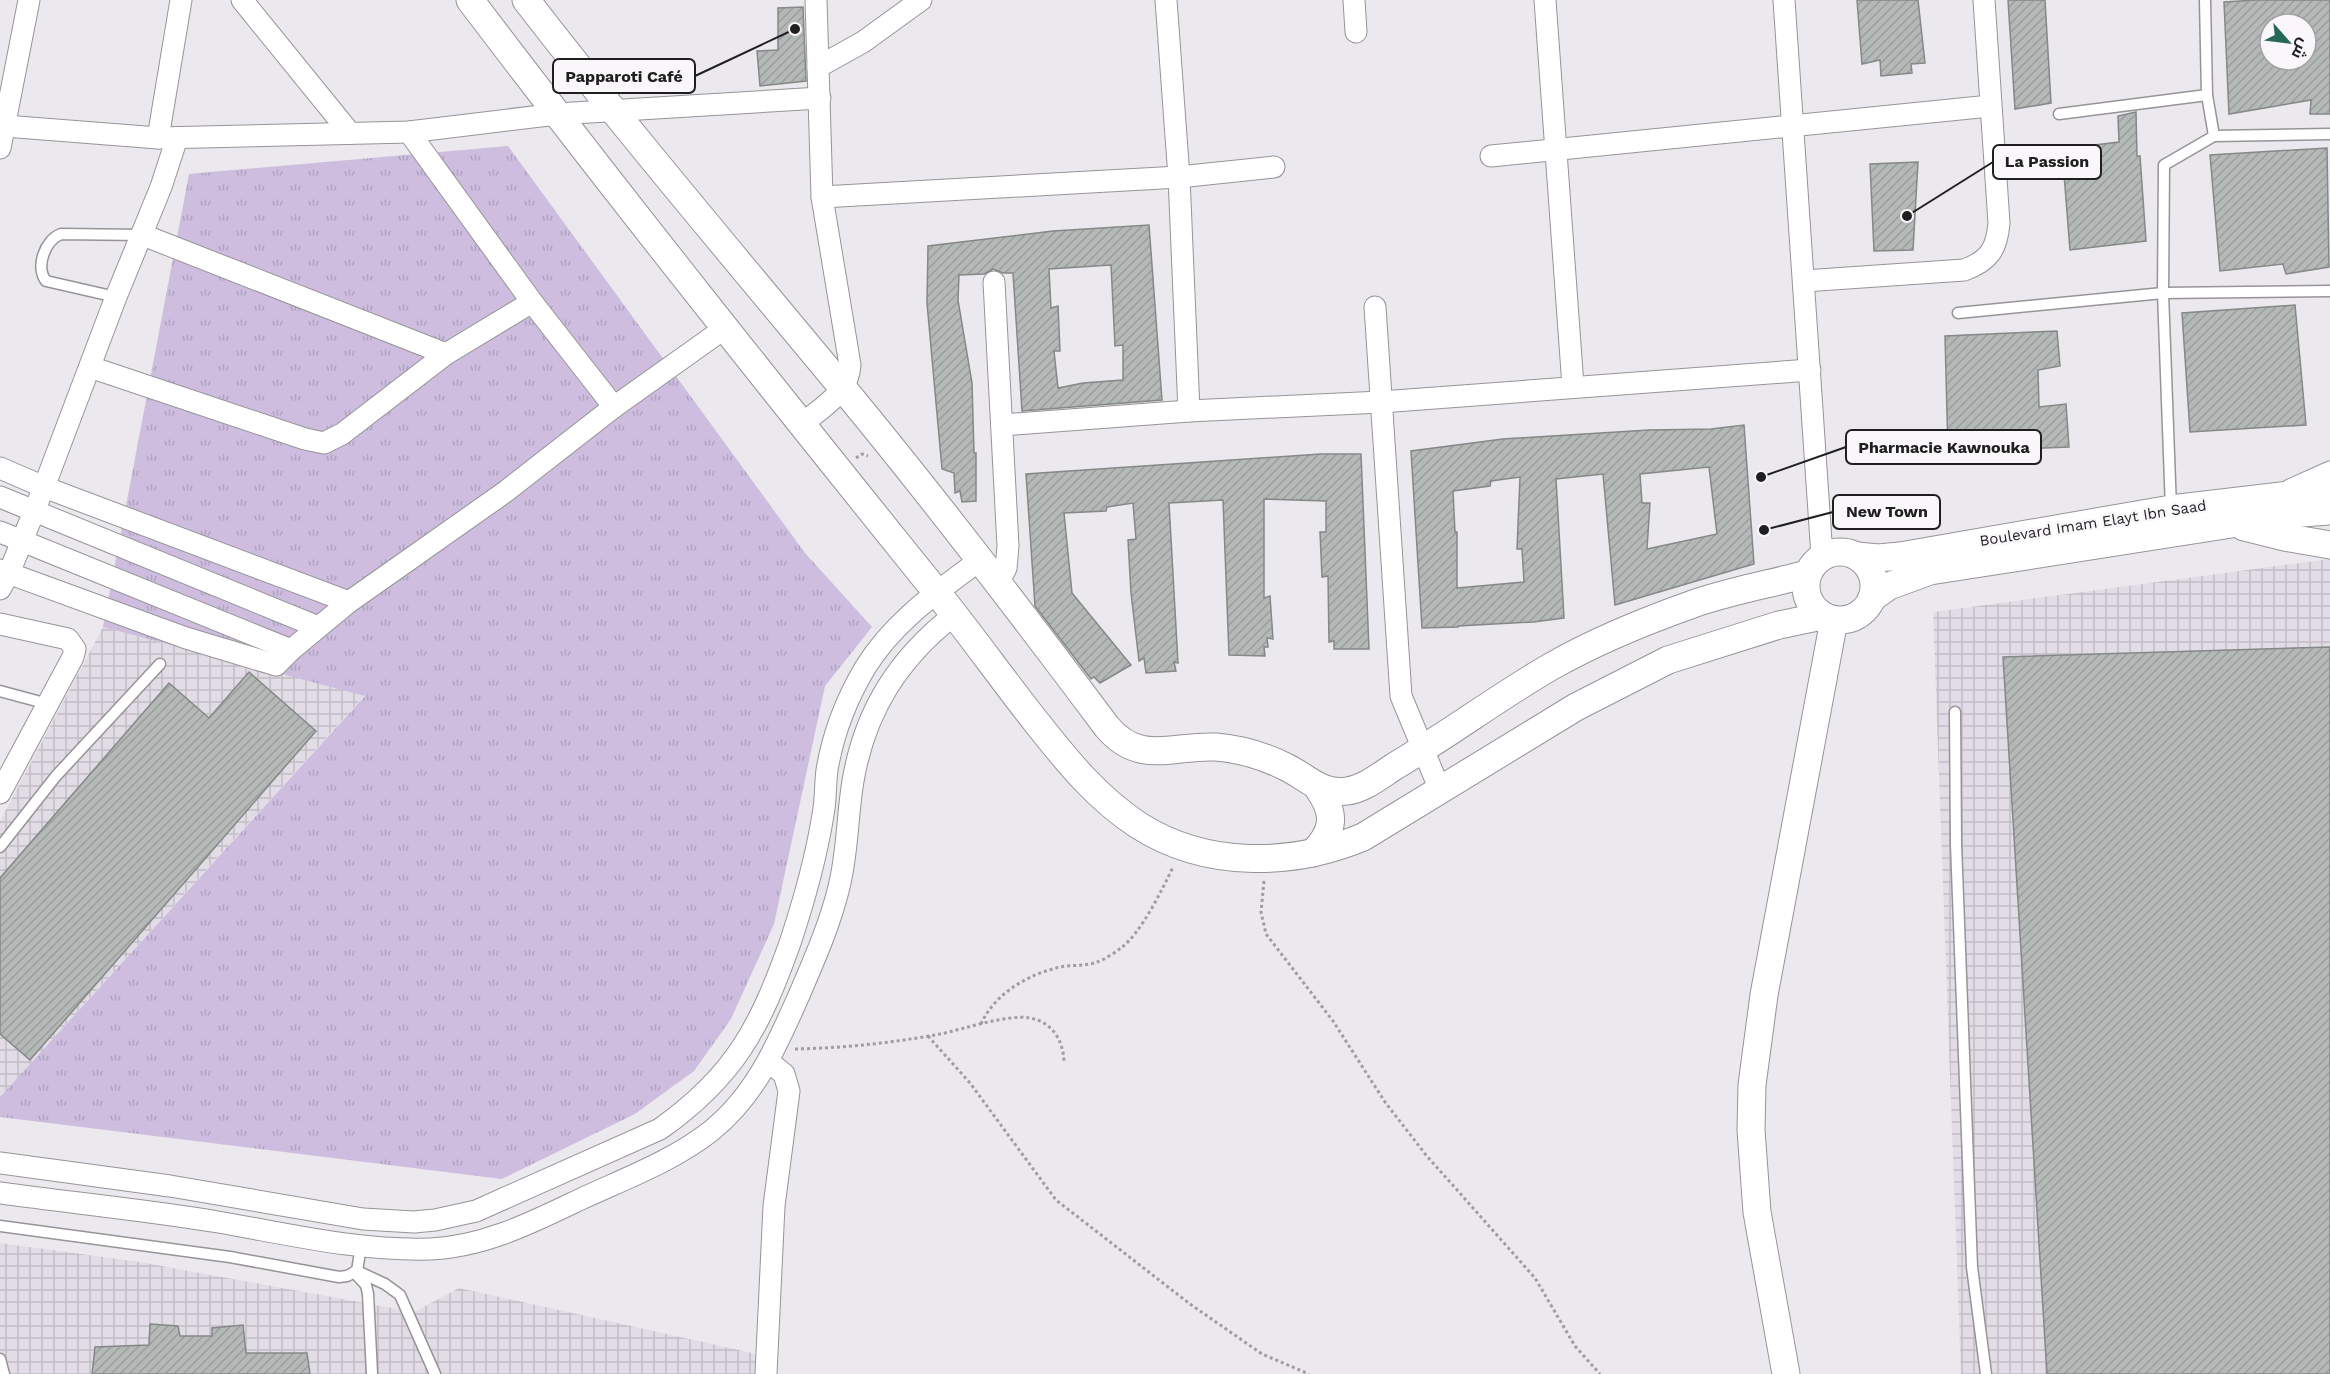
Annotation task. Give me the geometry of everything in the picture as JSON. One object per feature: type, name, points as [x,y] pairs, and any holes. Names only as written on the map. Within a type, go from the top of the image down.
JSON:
[{"type":"street","points":[[0,148],[29,0]]},
{"type":"street","points":[[180,0],[168,138],[142,235],[116,297],[44,488],[22,541],[3,577],[186,638],[276,665],[348,602],[505,492],[614,407],[725,328]]},
{"type":"street","points":[[242,0],[350,133]]},
{"type":"street","points":[[470,0],[801,425],[937,592],[1073,769],[1140,826],[1182,846],[1214,855],[1266,859],[1313,853],[1363,837],[1576,707],[1668,660],[1779,625],[1828,618],[1846,620],[1857,616],[1872,598],[1874,586],[1872,574],[1857,556],[1845,552],[1833,552],[1815,565],[1695,603],[1629,629],[1552,666],[1364,785],[1349,791],[1334,792],[1318,788]]},
{"type":"street","points":[[526,0],[612,111],[844,389],[998,583],[1117,739],[1143,751],[1217,747],[1253,754],[1287,767],[1318,788],[1329,803],[1331,822],[1326,840],[1313,853]]},
{"type":"street","points":[[801,425],[844,389],[850,376],[849,349],[822,197],[816,0]]},
{"type":"street","points":[[818,67],[863,42],[921,0]]},
{"type":"street","points":[[1166,0],[1179,177],[1189,411]]},
{"type":"street","points":[[1354,0],[1356,32]]},
{"type":"street","points":[[1545,0],[1573,386]]},
{"type":"street","points":[[1784,0],[1810,370],[1815,565],[1805,586],[1807,598],[1813,608],[1828,618]]},
{"type":"street","points":[[1804,281],[1964,270],[1985,260],[1993,252],[1998,240],[1999,223],[1984,0]]},
{"type":"street","points":[[5,126],[168,138],[409,132],[557,114],[819,98]]},
{"type":"street","points":[[1491,156],[1990,106]]},
{"type":"street","points":[[409,132],[532,302],[614,407]]},
{"type":"street","points":[[822,197],[1179,177],[1274,167]]},
{"type":"street","points":[[142,235],[446,354]]},
{"type":"street","points":[[994,282],[1008,546],[1005,568],[998,583]]},
{"type":"street","points":[[90,367],[305,439],[324,443],[342,434],[446,354],[532,302]]},
{"type":"street","points":[[1375,307],[1398,676],[1401,696],[1440,790]]},
{"type":"street","points":[[1002,425],[1189,411],[1381,402],[1810,370]]},
{"type":"street","points":[[0,468],[44,488],[348,602]]},
{"type":"street","points":[[2282,495],[2330,472]]},
{"type":"street","name":"Boulevard Imam Elayt Ibn Saad","points":[[1857,556],[1878,558],[1900,556],[1922,550],[2171,509],[2330,490]]},
{"type":"street","points":[[0,497],[318,627]]},
{"type":"street","name":"Boulevard Imam Elayt Ibn Saad","points":[[1872,598],[1889,586],[1930,571],[2301,513],[2330,511]]},
{"type":"street","points":[[2234,525],[2330,545]]},
{"type":"street","points":[[0,532],[291,650]]},
{"type":"street","points":[[0,1163],[170,1186],[363,1219],[414,1222],[476,1211],[660,1129],[679,1116],[713,1085],[747,1042],[776,984],[796,925],[814,860],[824,813],[827,771],[834,737],[865,668],[891,631],[937,592],[980,560]]},
{"type":"street","points":[[0,1193],[132,1209],[361,1246],[428,1249],[492,1238],[538,1219],[691,1146],[727,1118],[741,1103],[772,1056],[817,955],[831,914],[845,857],[856,762],[873,715],[895,673],[908,656],[922,641],[954,615]]},
{"type":"street","points":[[1786,1374],[1758,1212],[1751,1130],[1752,1085],[1764,995],[1828,618]]},
{"type":"street","points":[[0,624],[68,639],[74,644],[75,653],[2,782]]},
{"type":"street","points":[[766,1374],[774,1206],[789,1091],[784,1074],[772,1056]]},
{"type":"street","points":[[361,1246],[363,1219]]},
{"type":"lane","points":[[2205,0],[2208,94],[2214,136]]},
{"type":"lane","points":[[2059,114],[2208,94]]},
{"type":"lane","points":[[2171,509],[2163,293],[2164,165],[2214,136],[2330,134]]},
{"type":"lane","points":[[116,297],[46,281],[42,272],[47,245],[54,237],[61,234],[142,235]]},
{"type":"lane","points":[[1958,313],[2163,293],[2330,291]]},
{"type":"lane","points":[[0,847],[56,776],[160,664]]},
{"type":"lane","points":[[0,691],[48,704]]},
{"type":"lane","points":[[1955,712],[1956,844],[1972,1267],[1986,1374]]},
{"type":"lane","points":[[0,1226],[230,1257],[339,1277],[355,1271],[385,1284],[400,1295],[435,1374]]},
{"type":"lane","points":[[355,1271],[361,1246]]},
{"type":"lane","points":[[355,1271],[366,1285],[368,1294],[372,1374]]},
{"type":"lane","points":[[0,1359],[4,1374]]},
{"type":"path","points":[[855,463],[859,455],[869,456]]},
{"type":"path","points":[[981,1024],[997,999],[1017,985],[1056,967],[1097,962],[1122,947],[1156,899],[1182,846]]},
{"type":"path","points":[[1266,859],[1261,912],[1266,934],[1333,1021],[1385,1102],[1426,1155],[1535,1278],[1575,1346],[1600,1374]]},
{"type":"path","points":[[772,1056],[928,1036],[1021,1017],[1041,1022],[1056,1035],[1061,1043],[1064,1061]]},
{"type":"path","points":[[928,1036],[970,1083],[1056,1200],[1190,1305],[1262,1354],[1309,1374]]},
{"type":"shaded area","points":[[2330,559],[2330,1374],[1961,1374],[1933,612]]},
{"type":"shaded area","points":[[103,627],[365,695],[0,1097],[0,821]]},
{"type":"shaded area","points":[[0,1243],[140,1262],[414,1312],[459,1288],[757,1354],[758,1374],[0,1374]]},
{"type":"green space","points":[[508,146],[805,553],[872,627],[825,686],[774,924],[731,1019],[694,1071],[635,1114],[502,1179],[0,1117],[0,1097],[365,696],[103,627],[189,174]]},
{"type":"building","points":[[1857,0],[1918,0],[1925,63],[1911,64],[1912,73],[1881,76],[1880,60],[1862,64]]},
{"type":"building","points":[[2008,0],[2045,0],[2051,103],[2015,109]]},
{"type":"building","points":[[2330,0],[2330,114],[2310,114],[2311,100],[2229,114],[2224,2]]},
{"type":"building","points":[[803,7],[806,81],[760,86],[757,51],[778,50],[778,8]]},
{"type":"building","points":[[2136,112],[2137,156],[2140,156],[2146,241],[2070,250],[2062,149],[2119,142],[2118,116]]},
{"type":"building","points":[[2327,148],[2329,267],[2286,274],[2283,264],[2220,271],[2210,155]]},
{"type":"building","points":[[1918,162],[1913,250],[1874,251],[1870,164]]},
{"type":"building","points":[[1149,225],[1162,400],[1022,411],[1013,273],[1003,273],[993,269],[984,274],[959,275],[958,300],[972,383],[974,453],[976,453],[976,501],[962,502],[960,491],[955,493],[954,473],[942,469],[927,303],[928,246],[1053,231]],"holes":[[[1111,265],[1115,346],[1123,345],[1123,380],[1083,383],[1058,388],[1054,351],[1060,351],[1058,306],[1051,308],[1049,269]]]},
{"type":"building","points":[[2295,305],[2306,425],[2190,432],[2182,313]]},
{"type":"building","points":[[2057,331],[2060,366],[2038,370],[2039,407],[2066,404],[2069,447],[1948,452],[1945,336]]},
{"type":"building","points":[[1744,425],[1754,564],[1615,605],[1603,474],[1556,479],[1564,618],[1533,622],[1422,628],[1411,451],[1503,439],[1649,430],[1711,429]],"holes":[[[1709,467],[1717,534],[1647,549],[1650,503],[1642,503],[1640,474]],[[1520,477],[1517,549],[1522,549],[1524,582],[1457,588],[1457,532],[1455,532],[1453,491],[1490,486],[1491,481]]]},
{"type":"building","points":[[1321,454],[1361,454],[1369,649],[1334,649],[1334,641],[1329,642],[1328,576],[1322,577],[1320,532],[1326,532],[1326,501],[1264,499],[1264,598],[1270,596],[1273,639],[1267,638],[1268,647],[1264,647],[1265,656],[1229,655],[1223,500],[1169,503],[1178,663],[1174,662],[1176,671],[1146,673],[1144,658],[1139,661],[1131,593],[1128,540],[1136,539],[1133,503],[1107,507],[1106,511],[1064,513],[1072,593],[1131,665],[1100,683],[1094,677],[1091,679],[1035,606],[1026,474]]},
{"type":"building","points":[[2330,647],[2330,1374],[2047,1374],[2003,657]]},
{"type":"building","points":[[249,672],[316,731],[30,1060],[0,1034],[0,878],[169,683],[209,718]]},
{"type":"building","points":[[150,1324],[178,1326],[180,1336],[212,1336],[212,1328],[243,1325],[246,1353],[307,1353],[310,1374],[92,1374],[95,1347],[149,1345]]},
{"type":"place","name":"Papparoti Café","points":[[795,29]]},
{"type":"place","name":"La Passion","points":[[1907,216]]},
{"type":"place","name":"Pharmacie Kawnouka","points":[[1761,477]]},
{"type":"place","name":"New Town","points":[[1764,530]]}]
